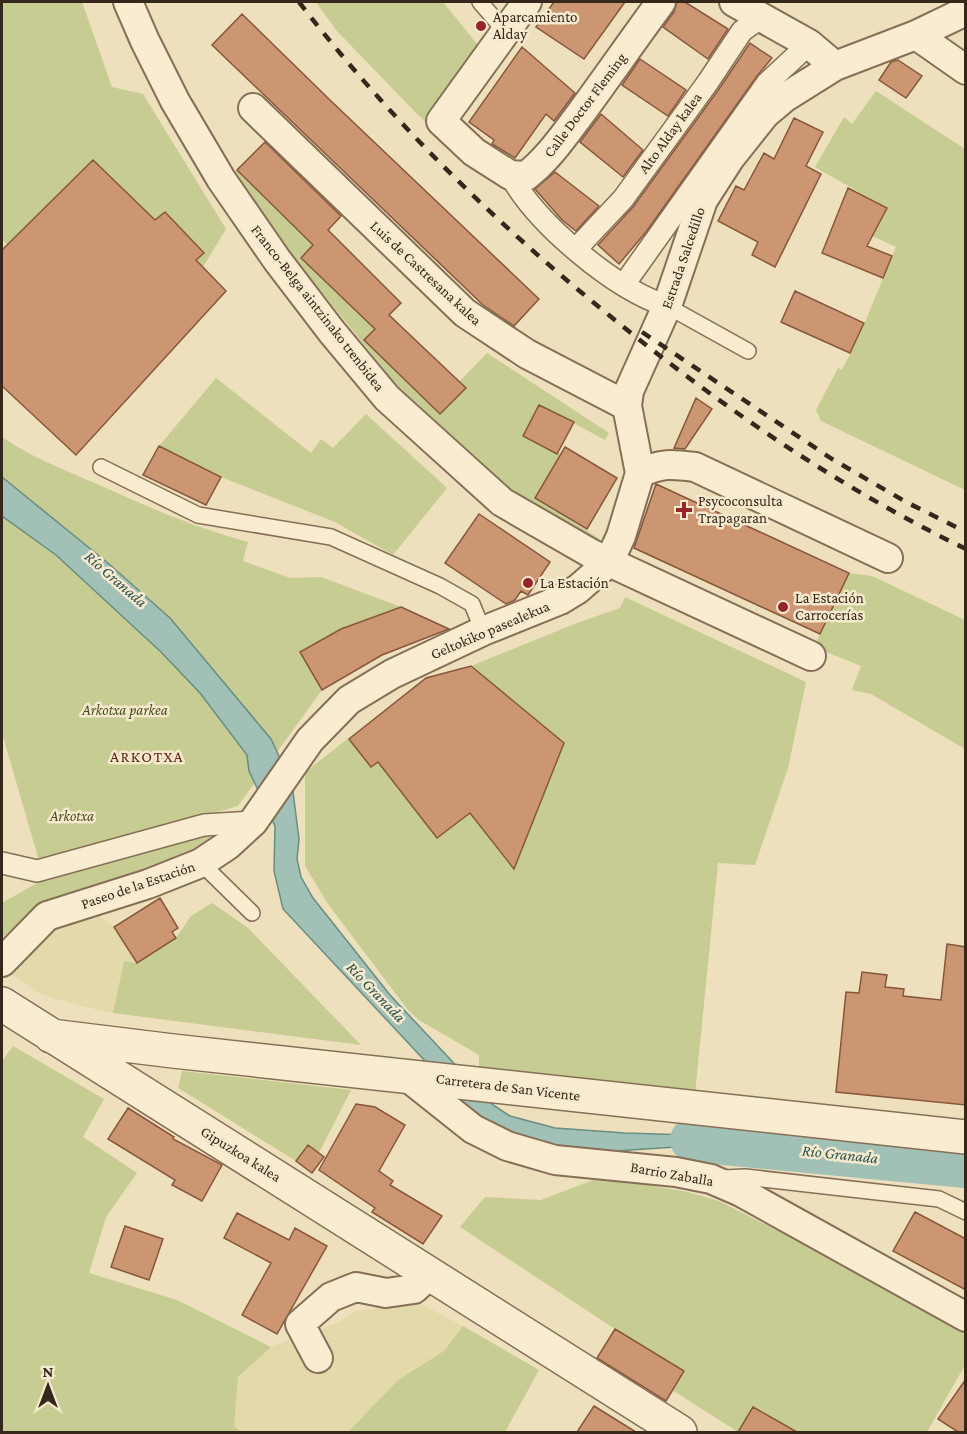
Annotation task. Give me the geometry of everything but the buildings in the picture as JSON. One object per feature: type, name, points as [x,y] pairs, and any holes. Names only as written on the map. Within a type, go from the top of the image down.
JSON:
[{"type":"street","name":"Franco-Belga aintzinako trenbidea","points":[[128,2],[175,101],[221,179],[277,260],[332,332],[387,398],[502,502],[592,554],[811,656]]},
{"type":"street","points":[[527,2],[441,121],[474,152],[510,175],[520,193],[576,249],[616,282],[654,302],[667,306]]},
{"type":"street","name":"Calle Doctor Fleming","points":[[510,175],[526,176],[537,168],[555,148],[661,2]]},
{"type":"street","points":[[734,2],[763,16],[809,44],[835,66]]},
{"type":"street","name":"Estrada Salcedillo","points":[[627,406],[629,391],[667,306],[703,200],[730,158],[765,114],[784,98],[835,66],[916,35],[966,11]]},
{"type":"street","name":"Alto Alday kalea","points":[[576,249],[623,199],[742,31],[763,16]]},
{"type":"street","points":[[916,35],[966,70]]},
{"type":"street","name":"Estrada Salcedillo","points":[[630,276],[767,83],[809,44]]},
{"type":"street","name":"Luis de Castresana kalea","points":[[253,108],[465,313],[527,354],[627,406]]},
{"type":"street","points":[[627,406],[634,478],[658,465],[695,467],[888,558]]},
{"type":"street","name":"Geltokiko pasealekua","points":[[310,740],[349,699],[392,674],[483,631],[560,600],[578,589],[609,561],[621,536],[634,478]]},
{"type":"street","name":"Paseo de la Estación","points":[[2,962],[47,916],[148,884],[201,863],[228,846],[253,822],[310,740]]},
{"type":"street","points":[[2,863],[37,871],[204,825],[253,822]]},
{"type":"street","name":"Gipuzkoa kalea","points":[[2,1004],[680,1432]]},
{"type":"street","name":"Carretera de San Vicente","points":[[51,1036],[966,1137]]},
{"type":"street","name":"Barrio Zaballa","points":[[405,1075],[473,1129],[507,1146],[555,1160],[676,1172],[711,1179],[786,1216],[966,1317]]},
{"type":"street","points":[[318,1358],[300,1324],[331,1297],[357,1287],[386,1293],[414,1289],[430,1274]]},
{"type":"lane","points":[[480,2],[505,32]]},
{"type":"lane","points":[[667,306],[748,351]]},
{"type":"lane","points":[[101,467],[198,515],[331,537],[440,586],[472,604],[483,631]]},
{"type":"lane","points":[[201,863],[252,913]]},
{"type":"lane","points":[[711,1179],[745,1177],[939,1199],[966,1212]]},
{"type":"shaded area","points":[[98,915],[114,927],[137,963],[124,961],[113,1013],[40,994],[11,974],[50,924]]},
{"type":"shaded area","points":[[419,1303],[463,1326],[444,1351],[398,1380],[348,1432],[241,1432],[234,1426],[238,1377],[271,1347],[337,1323],[355,1311]]},
{"type":"green space","points":[[2,2],[82,2],[112,87],[143,94],[226,229],[203,267],[197,260],[203,254],[165,212],[155,220],[93,160],[7,245],[2,239]]},
{"type":"green space","points":[[316,2],[443,2],[482,50],[430,125],[336,30]]},
{"type":"green space","points":[[876,91],[965,149],[965,490],[821,421],[816,410],[838,368],[842,370],[861,332],[896,247],[872,236],[887,208],[815,167],[844,117],[852,124]]},
{"type":"green space","points":[[237,170],[313,245],[301,258],[375,329],[364,340],[439,414],[466,389],[459,382],[487,353],[609,433],[605,440],[540,405],[524,436],[562,454],[535,498],[600,539],[597,546],[507,495],[433,430],[230,178]]},
{"type":"green space","points":[[216,378],[311,453],[321,439],[333,448],[366,414],[447,488],[393,555],[335,522],[221,477],[159,446]]},
{"type":"green space","name":"Arkotxa parkea","points":[[2,437],[48,463],[134,500],[190,523],[248,542],[243,561],[290,578],[321,577],[401,607],[344,627],[301,652],[322,690],[238,806],[40,864],[2,733]]},
{"type":"green space","points":[[849,573],[872,576],[965,620],[965,749],[871,694],[852,690],[861,666],[814,647]]},
{"type":"green space","points":[[625,597],[806,682],[788,768],[755,865],[718,863],[695,1094],[479,1070],[479,1055],[419,1020],[408,1010],[328,904],[305,866],[305,772],[426,678],[471,666],[620,608]]},
{"type":"green space","points":[[214,829],[217,836],[157,871],[56,901],[2,937],[2,903],[51,875]]},
{"type":"green space","points":[[212,903],[247,927],[361,1045],[113,1013],[124,961],[137,963],[176,938],[191,916]]},
{"type":"green space","points":[[13,1046],[104,1099],[83,1137],[137,1173],[106,1217],[89,1273],[177,1300],[271,1347],[238,1377],[234,1426],[241,1432],[2,1432],[2,1061]]},
{"type":"green space","points":[[182,1071],[351,1090],[319,1153],[307,1145],[296,1161],[178,1088]]},
{"type":"green space","points":[[601,1177],[688,1192],[719,1201],[836,1260],[965,1330],[965,1365],[927,1432],[797,1432],[753,1407],[738,1432],[672,1390],[684,1371],[615,1329],[460,1227],[485,1197],[541,1200]]},
{"type":"green space","points":[[463,1326],[539,1370],[505,1432],[348,1432],[398,1380],[444,1351]]},
{"type":"water","points":[[2,477],[109,564],[170,618],[271,739],[292,784],[299,839],[297,859],[301,877],[313,898],[390,995],[493,1105],[510,1116],[555,1128],[719,1136],[764,1148],[676,1147],[615,1151],[537,1148],[481,1128],[427,1063],[283,909],[274,871],[275,826],[249,771],[247,755],[200,693],[161,652],[56,555],[2,516]]},
{"type":"waterway","name":"Río Granada","points":[[692,1140],[966,1166]]},
{"type":"railway","points":[[299,2],[369,87],[445,168],[567,281],[694,382],[781,443],[872,499],[966,549]]},
{"type":"railway","points":[[642,332],[832,459],[906,502],[966,532]]},
{"type":"place","name":"Aparcamiento Alday","points":[[481,26]]},
{"type":"place","name":"Psycoconsulta Trapagaran","points":[[684,510]]},
{"type":"place","name":"La Estación","points":[[528,583]]},
{"type":"place","name":"La Estación Carrocerías","points":[[783,607]]},
{"type":"district","name":"ARKOTXA","points":[[147,756]]},
{"type":"park label","name":"Arkotxa","points":[[72,816]]}]
